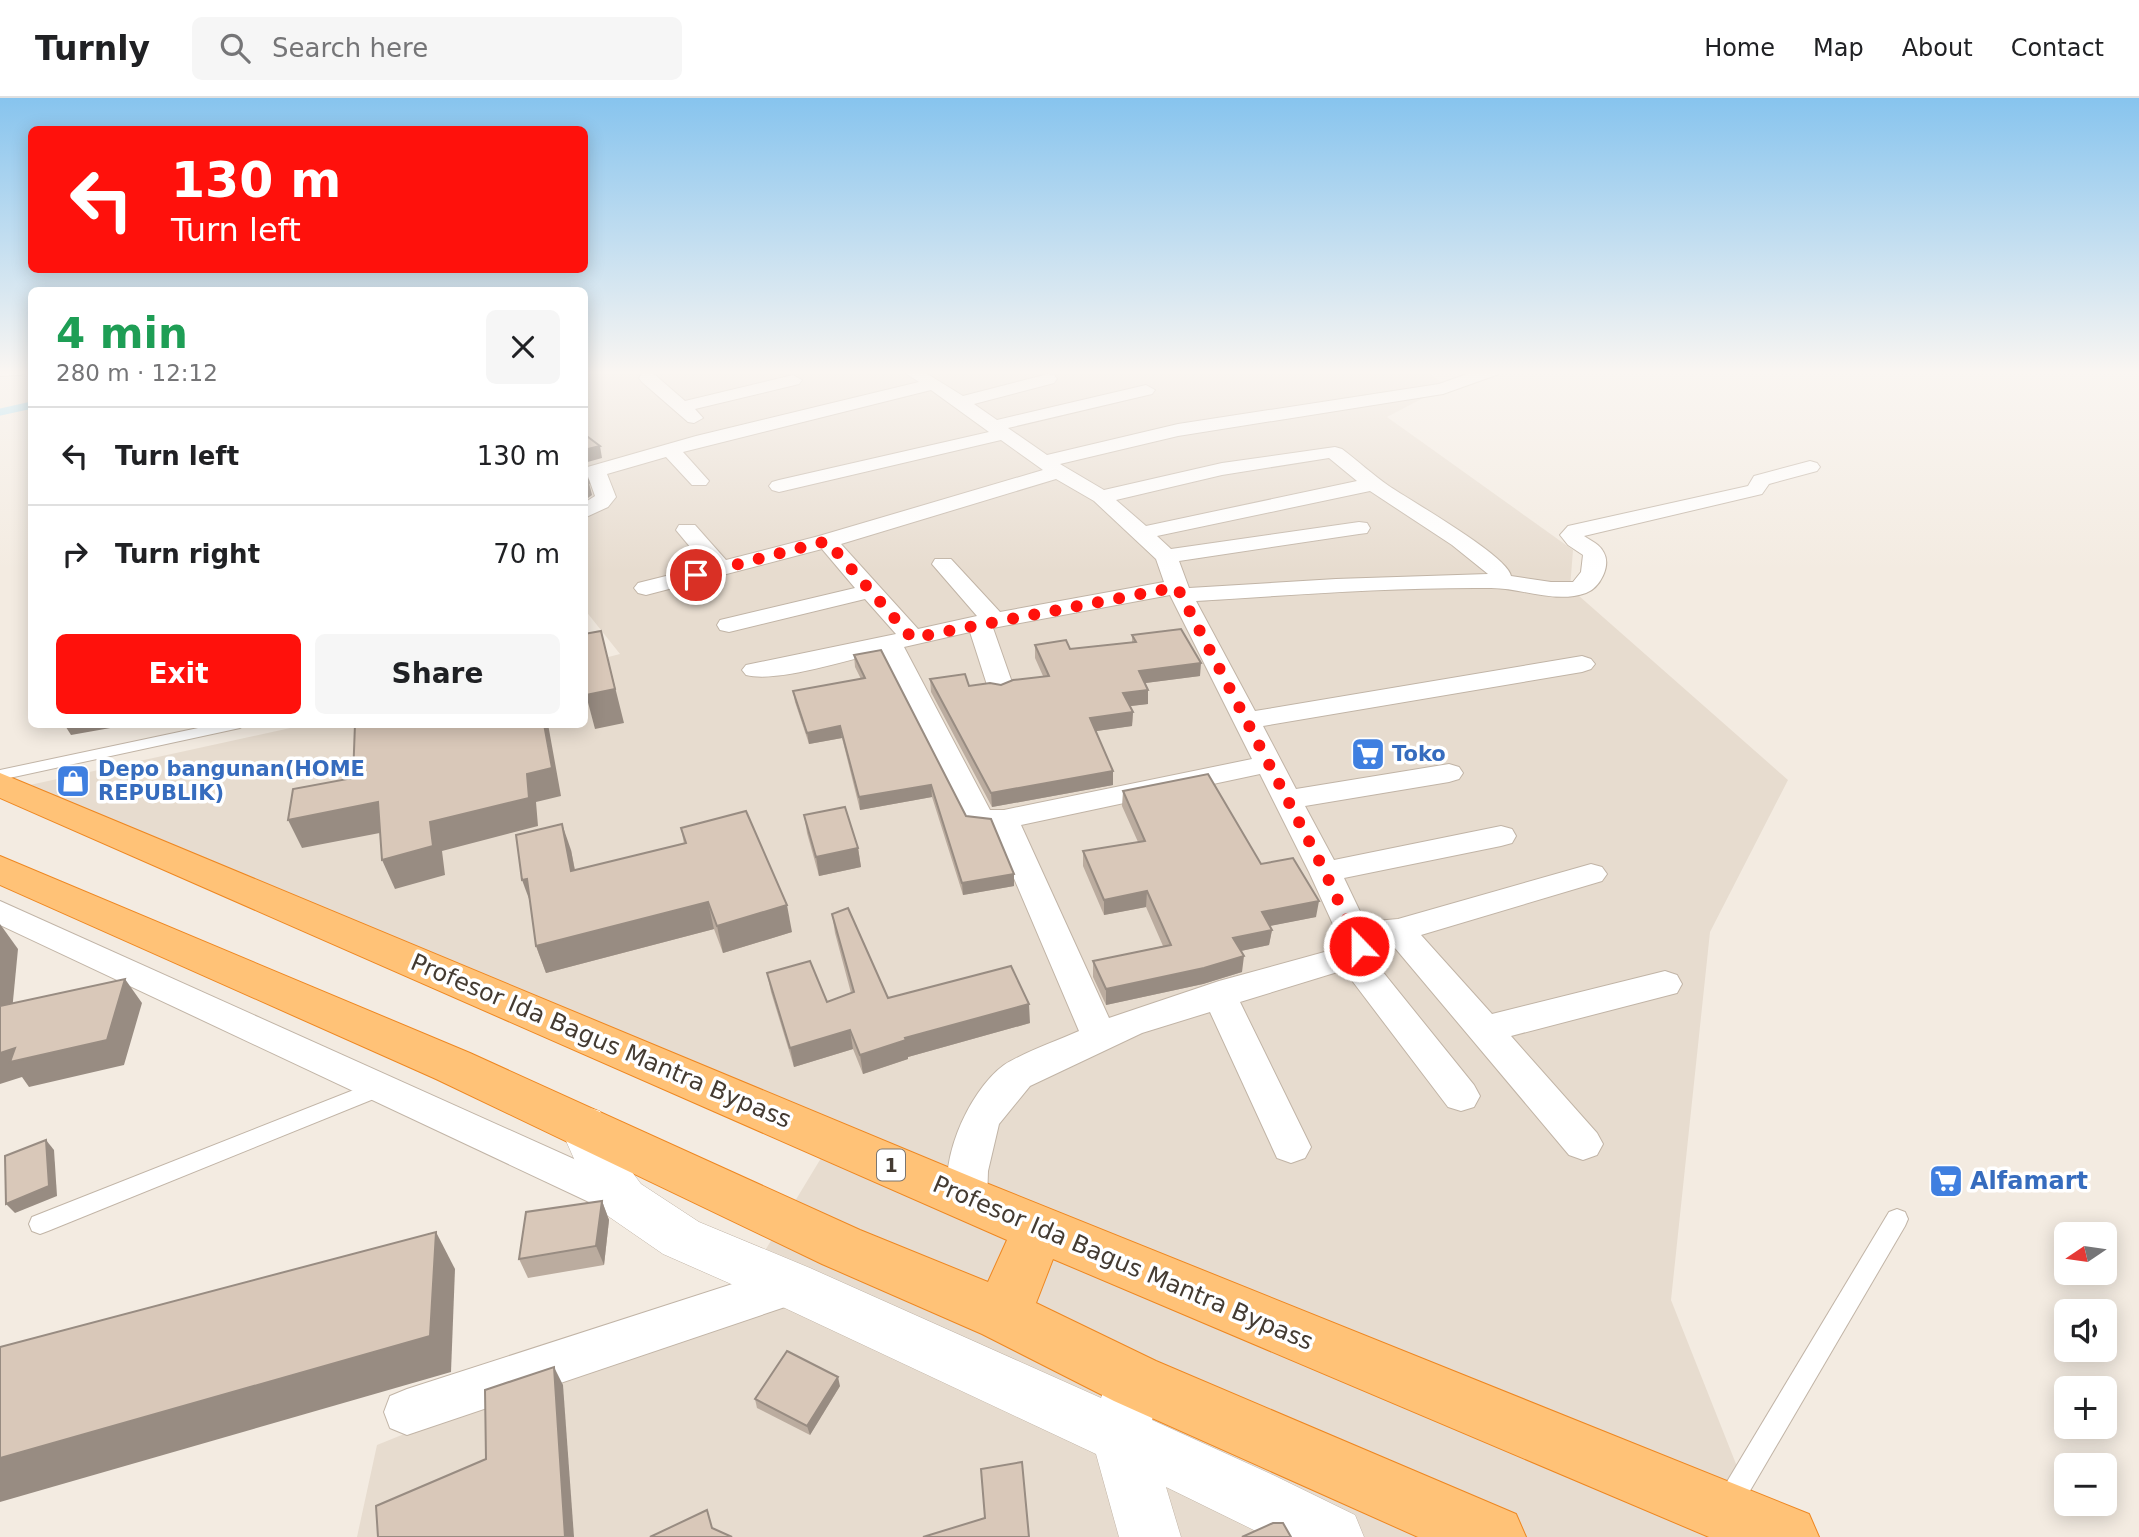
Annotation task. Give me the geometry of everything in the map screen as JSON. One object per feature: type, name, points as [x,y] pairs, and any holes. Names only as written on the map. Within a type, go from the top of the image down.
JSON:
[{"type":"highway","name":"Profesor Ida Bagus Mantra Bypass","points":[[0,784],[967,1199],[1786,1537]]},
{"type":"highway","points":[[0,869],[583,1125],[841,1247],[1002,1315],[1135,1381],[1493,1537]]},
{"type":"highway","points":[[1002,1315],[1039,1229]]},
{"type":"street","points":[[588,510],[605,499],[590,472],[714,437]]},
{"type":"street","points":[[779,486],[971,437]]},
{"type":"street","points":[[1009,437],[1051,467],[1101,497],[1166,556],[1180,591],[1267,764],[1325,872],[1354,946],[1461,1096]]},
{"type":"street","points":[[646,589],[827,541],[1051,467],[1153,437]]},
{"type":"street","points":[[1186,437],[1222,469]]},
{"type":"street","points":[[670,449],[699,481]]},
{"type":"street","points":[[1101,497],[1222,469],[1335,453],[1373,484],[1427,517],[1485,559],[1501,573],[1496,580]]},
{"type":"street","points":[[755,670],[778,668],[987,622],[1180,591],[1496,580],[1562,590],[1581,587],[1592,576],[1597,559],[1595,552],[1571,535],[1576,531],[1755,490],[1761,480],[1810,467]]},
{"type":"street","points":[[1143,533],[1373,484]]},
{"type":"street","points":[[1166,556],[1359,528]]},
{"type":"street","points":[[687,530],[721,569]]},
{"type":"street","points":[[827,541],[870,591],[901,640],[978,818],[1004,818],[1267,764]]},
{"type":"street","points":[[943,564],[987,622],[1001,688]]},
{"type":"street","points":[[729,625],[870,591]]},
{"type":"street","points":[[1246,721],[1582,664]]},
{"type":"street","points":[[1286,800],[1449,773]]},
{"type":"street","points":[[1004,818],[1099,1036]]},
{"type":"street","points":[[1325,872],[1501,836]]},
{"type":"street","points":[[967,1199],[968,1171],[981,1118],[1017,1076],[1130,1023],[1398,930],[1591,874]]},
{"type":"street","points":[[0,912],[623,1199],[681,1238],[1252,1496],[1333,1537]]},
{"type":"street","points":[[1398,930],[1583,1144]]},
{"type":"street","points":[[1483,1030],[1665,984]]},
{"type":"street","points":[[1219,994],[1291,1147]]},
{"type":"street","points":[[583,1125],[604,1173],[623,1199]]},
{"type":"street","points":[[407,1412],[791,1286]]},
{"type":"street","points":[[1135,1381],[1124,1413],[1121,1438],[1150,1537]]},
{"type":"lane","points":[[0,775],[221,728]]},
{"type":"lane","points":[[40,1224],[380,1088]]},
{"type":"lane","points":[[1723,1512],[1896,1219]]},
{"type":"shaded area","points":[[588,437],[1415,437],[1573,550],[1570,588],[1788,780],[1710,932],[1671,1300],[1765,1537],[357,1537],[377,1445],[735,1300],[829,1145],[7,790],[290,728],[588,728],[588,662],[620,654],[588,614]]},
{"type":"building","points":[[588,437],[588,437],[600,446],[588,449]]},
{"type":"building","points":[[1181,629],[1201,663],[1139,671],[1148,690],[1123,693],[1133,712],[1090,718],[1113,771],[991,793],[930,679],[965,674],[969,686],[990,683],[1001,685],[1013,680],[1049,676],[1035,645],[1066,640],[1070,649],[1136,642],[1132,635]]},
{"type":"building","points":[[601,631],[615,689],[588,695],[588,633]]},
{"type":"building","points":[[881,650],[966,816],[991,819],[1014,874],[962,883],[931,785],[859,797],[840,726],[807,733],[793,691],[865,678],[854,655]]},
{"type":"building","points":[[355,728],[545,728],[552,768],[527,774],[529,798],[430,822],[433,846],[382,860],[378,802],[288,820],[293,789],[353,778]]},
{"type":"building","points":[[1208,774],[1261,864],[1293,858],[1319,901],[1262,912],[1272,930],[1233,938],[1244,956],[1204,968],[1106,989],[1093,961],[1171,945],[1147,891],[1104,900],[1083,851],[1145,841],[1123,791]]},
{"type":"building","points":[[845,807],[858,848],[816,857],[804,815]]},
{"type":"building","points":[[746,811],[787,905],[717,926],[708,902],[536,946],[527,879],[522,880],[516,835],[562,824],[571,871],[686,843],[681,828]]},
{"type":"building","points":[[848,908],[888,998],[1011,966],[1029,1004],[905,1038],[906,1040],[860,1055],[850,1030],[790,1048],[767,973],[810,961],[827,1002],[854,992],[832,914]]},
{"type":"building","points":[[125,979],[107,1040],[10,1062],[15,1048],[0,1053],[0,1006]]},
{"type":"building","points":[[46,1140],[49,1186],[6,1204],[5,1156]]},
{"type":"building","points":[[602,1201],[596,1246],[519,1259],[526,1212]]},
{"type":"building","points":[[436,1232],[430,1336],[0,1458],[0,1347]]},
{"type":"building","points":[[787,1351],[838,1377],[807,1426],[755,1399]]},
{"type":"building","points":[[554,1367],[565,1537],[378,1537],[376,1506],[486,1459],[485,1390]]},
{"type":"building","points":[[1022,1462],[1029,1537],[923,1537],[985,1518],[981,1469]]},
{"type":"building","points":[[707,1510],[712,1528],[732,1537],[650,1537]]},
{"type":"building","points":[[1273,1523],[1283,1523],[1291,1537],[1242,1537]]},
{"type":"place","name":"Toko","points":[[1368,754]]},
{"type":"place","name":"Depo bangunan(HOME REPUBLIK)","points":[[73,781]]},
{"type":"place","name":"Alfamart","points":[[1946,1181]]},
{"type":"route","points":[[696,575],[827,541],[912,638],[994,620],[1177,587],[1325,872],[1359,946]]}]
